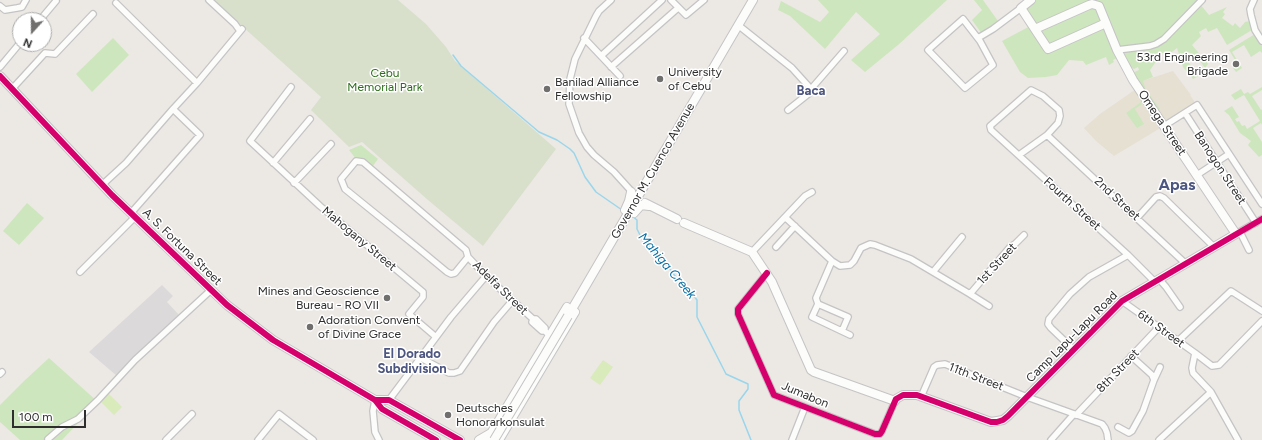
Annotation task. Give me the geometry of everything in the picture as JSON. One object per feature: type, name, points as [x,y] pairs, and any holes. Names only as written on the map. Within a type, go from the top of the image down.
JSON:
[{"type":"main road","name":"Governor M. Cuenco Avenue","points":[[494,440],[638,198],[753,0]]},
{"type":"main road","points":[[1031,0],[1021,8],[1048,49],[1106,23]]},
{"type":"main road","name":"Omega Street","points":[[1035,29],[1089,5],[1099,6],[1117,50],[1133,80],[1238,233]]},
{"type":"main road","name":"A. S. Fortuna Street","points":[[0,76],[102,185],[211,290],[251,325],[273,340],[375,400],[382,409],[436,440]]},
{"type":"main road","points":[[631,192],[629,201],[631,209],[641,205],[649,206]]},
{"type":"main road","points":[[638,198],[649,206],[680,221],[752,252],[772,282],[811,370],[894,401]]},
{"type":"main road","points":[[604,254],[621,226]]},
{"type":"main road","name":"Camp Lapu-Lapu Road","points":[[894,401],[903,396],[910,395],[921,397],[991,422],[1003,420],[1122,300],[1238,233]]},
{"type":"main road","name":"Governor M. Cuenco Avenue","points":[[488,440],[522,383],[547,333],[589,280]]},
{"type":"main road","name":"Governor M. Cuenco Avenue","points":[[499,440],[575,312],[589,280]]},
{"type":"main road","points":[[522,383],[530,388]]},
{"type":"main road","points":[[513,398],[515,402],[521,402]]},
{"type":"main road","points":[[375,400],[389,400],[460,440]]},
{"type":"main road","points":[[479,440],[493,431]]},
{"type":"street","points":[[0,6],[5,10],[17,8],[22,6],[26,0]]},
{"type":"street","points":[[47,12],[57,0]]},
{"type":"street","points":[[102,185],[126,163],[197,83],[241,30],[209,0]]},
{"type":"street","points":[[611,0],[599,11],[584,38],[575,59],[570,79],[569,104],[579,132],[587,147],[614,172],[638,198]]},
{"type":"street","points":[[601,56],[662,0]]},
{"type":"street","points":[[671,0],[686,15],[704,0]]},
{"type":"street","points":[[1117,50],[1156,44],[1202,0]]},
{"type":"street","points":[[1254,0],[1250,9],[1251,15],[1255,30],[1262,41]]},
{"type":"street","points":[[116,3],[197,83]]},
{"type":"street","points":[[611,67],[678,8]]},
{"type":"street","points":[[978,38],[993,29],[1021,8]]},
{"type":"street","points":[[12,89],[45,53],[55,54],[93,14]]},
{"type":"street","points":[[963,18],[978,38],[993,65],[965,88],[928,50],[963,18]]},
{"type":"street","points":[[738,25],[792,68],[811,89]]},
{"type":"street","points":[[584,38],[620,76]]},
{"type":"street","points":[[788,110],[812,91],[811,89],[844,51]]},
{"type":"street","points":[[0,67],[12,52]]},
{"type":"street","name":"Mahogany Street","points":[[291,87],[250,141],[320,206],[423,292],[423,297],[409,314],[436,337]]},
{"type":"street","name":"Fourth Street","points":[[1047,135],[1058,123],[1060,116],[1059,110],[1043,96],[1030,90],[990,126],[991,130],[1019,156],[1128,255],[1166,287],[1180,307]]},
{"type":"street","points":[[1164,126],[1198,104],[1262,204]]},
{"type":"street","points":[[80,272],[133,215],[200,135],[173,109]]},
{"type":"street","name":"Banogon Street","points":[[1185,113],[1256,223]]},
{"type":"street","points":[[273,163],[310,119]]},
{"type":"street","points":[[1019,156],[1047,135]]},
{"type":"street","name":"2nd Street","points":[[1047,135],[1186,264]]},
{"type":"street","points":[[294,183],[331,144]]},
{"type":"street","points":[[1197,175],[1229,154]]},
{"type":"street","name":"Adelfa Street","points":[[468,257],[455,273],[451,274],[447,272],[345,190],[341,179],[356,161],[363,162],[466,250],[468,257],[486,276],[532,319],[536,319],[545,328],[547,333]]},
{"type":"street","points":[[752,252],[786,218],[805,196],[812,192]]},
{"type":"street","points":[[1137,218],[1156,197],[1160,196],[1164,198],[1214,247]]},
{"type":"street","points":[[786,218],[832,261],[840,266],[850,265],[861,248],[870,244],[875,245],[911,259],[989,306]]},
{"type":"street","name":"Camp Lapu-Lapu Road","points":[[1238,233],[1262,219]]},
{"type":"street","points":[[776,247],[795,226]]},
{"type":"street","points":[[1238,233],[1249,250]]},
{"type":"street","name":"1st Street","points":[[970,294],[1010,247],[1016,244],[1024,235]]},
{"type":"street","points":[[933,272],[962,238]]},
{"type":"street","points":[[1073,349],[1050,328],[1048,324],[1049,319],[1070,294],[1089,277],[1128,255]]},
{"type":"street","points":[[832,261],[816,296],[818,304],[812,317],[850,335]]},
{"type":"street","name":"Jumabon","points":[[767,273],[738,309],[738,314],[774,395],[875,434],[880,434],[882,431],[894,401]]},
{"type":"street","points":[[389,400],[451,317],[486,276]]},
{"type":"street","points":[[48,439],[62,427],[78,419],[135,360],[211,290]]},
{"type":"street","points":[[1178,341],[1231,291],[1262,311]]},
{"type":"street","name":"6th Street","points":[[1122,300],[1195,353],[1192,368],[1193,373],[1211,392],[1238,440]]},
{"type":"street","points":[[421,358],[449,373],[460,371],[494,322],[512,301]]},
{"type":"street","points":[[818,304],[848,317],[842,331]]},
{"type":"street","points":[[1195,353],[1212,366],[1219,365],[1262,321]]},
{"type":"street","name":"8th Street","points":[[1051,440],[1160,327]]},
{"type":"street","points":[[1132,356],[1152,375],[1154,380]]},
{"type":"street","name":"11th Street","points":[[921,397],[934,367],[942,364],[1102,424],[1107,433],[1108,440]]},
{"type":"street","points":[[1118,427],[1129,433],[1132,431],[1143,411],[1160,367]]},
{"type":"street","points":[[1159,440],[1211,392]]},
{"type":"street","points":[[375,400],[373,411],[375,432],[379,440]]},
{"type":"street","points":[[792,440],[805,408]]},
{"type":"street","points":[[166,440],[192,414]]},
{"type":"street","points":[[258,440],[279,414],[313,440]]},
{"type":"shaded area","points":[[1173,71],[1196,104],[1165,124],[1138,84],[1142,81]]},
{"type":"shaded area","points":[[1136,89],[1162,127],[1114,156],[1096,141],[1084,128],[1100,114]]},
{"type":"shaded area","points":[[162,285],[173,296],[167,302],[179,315],[117,376],[89,352]]},
{"type":"green space","name":"Cebu Memorial Park","points":[[213,0],[398,0],[426,24],[446,47],[455,61],[556,149],[483,246],[362,142],[349,147],[311,110],[321,97]]},
{"type":"green space","points":[[818,0],[947,0],[898,45],[865,72],[851,60],[880,34],[856,12],[825,49],[790,16],[778,10],[781,1],[820,22],[829,12]]},
{"type":"green space","points":[[974,0],[983,0],[998,21],[982,34],[972,20],[982,10]]},
{"type":"green space","points":[[1033,0],[1204,0],[1200,4],[1209,15],[1227,7],[1223,12],[1225,14],[1222,18],[1233,26],[1235,23],[1240,28],[1245,22],[1250,21],[1252,30],[1227,45],[1217,28],[1208,32],[1206,28],[1199,32],[1201,36],[1192,45],[1208,64],[1205,68],[1197,57],[1194,59],[1189,52],[1183,55],[1199,76],[1193,79],[1183,67],[1177,48],[1172,52],[1162,53],[1150,70],[1153,77],[1143,81],[1146,90],[1160,109],[1156,111],[1132,73],[1139,70],[1138,67],[1134,69],[1117,58],[1109,65],[1106,57],[1086,65],[1083,61],[1069,60],[1057,75],[1046,77],[1028,78],[1020,72],[1002,41],[1034,24],[1027,11],[1027,5]]},
{"type":"green space","points":[[1255,34],[1262,46],[1262,53],[1260,51],[1251,57],[1244,45],[1232,52],[1242,68],[1236,72],[1233,68],[1238,65],[1229,50]]},
{"type":"green space","points":[[113,38],[129,55],[92,92],[76,74]]},
{"type":"green space","points":[[1262,87],[1262,90],[1252,96],[1261,110],[1262,109],[1262,125],[1261,123],[1253,128],[1262,142],[1262,155],[1259,157],[1248,145],[1251,141],[1240,133],[1229,115],[1224,111],[1232,106],[1239,117],[1235,119],[1237,122],[1239,121],[1242,126],[1245,125],[1247,129],[1260,121],[1244,95],[1235,100],[1231,95],[1241,89],[1244,94],[1248,92],[1250,94]]},
{"type":"green space","points":[[1141,102],[1142,104],[1135,109],[1144,124],[1137,128],[1126,113]]},
{"type":"green space","points":[[361,145],[378,159],[372,167],[357,160],[349,150]]},
{"type":"green space","points":[[27,203],[44,218],[19,245],[3,231]]},
{"type":"green space","points":[[49,358],[98,402],[62,440],[20,440],[0,422],[0,405]]},
{"type":"green space","points":[[603,360],[613,367],[600,385],[590,378]]},
{"type":"green space","points":[[108,393],[122,407],[114,415],[100,401]]},
{"type":"waterway","name":"Mahiga Creek","points":[[453,55],[461,66],[539,132],[557,140],[570,149],[574,153],[585,177],[596,192],[622,210]]},
{"type":"waterway","name":"Mahiga Creek","points":[[632,216],[637,220],[637,229],[643,241],[667,265],[678,280],[697,300],[697,317],[726,374],[748,384],[748,389],[739,401],[739,410],[751,440]]},
{"type":"cycle path","points":[[0,76],[112,195],[227,305],[273,340],[375,400],[382,409],[436,440]]},
{"type":"cycle path","points":[[767,273],[738,309],[738,314],[774,395],[875,434],[880,434],[896,399],[903,395],[917,395],[991,422],[997,422],[1008,416],[1122,301],[1262,219]]},
{"type":"cycle path","points":[[375,400],[389,400],[460,440]]},
{"type":"place","name":"53rd Engineering Brigade","points":[[1236,64]]},
{"type":"place","name":"University of Cebu","points":[[660,79]]},
{"type":"place","name":"Banilad Alliance Fellowship","points":[[547,89]]},
{"type":"place","name":"Mines and Geoscience Bureau - RO VII","points":[[387,298]]},
{"type":"place","name":"Adoration Convent of Divine Grace","points":[[310,327]]},
{"type":"place","name":"Deutsches Honorarkonsulat","points":[[448,415]]},
{"type":"district","name":"Baca","points":[[811,91]]},
{"type":"district","name":"Apas","points":[[1177,185]]},
{"type":"district","name":"El Dorado Subdivision","points":[[412,362]]}]
